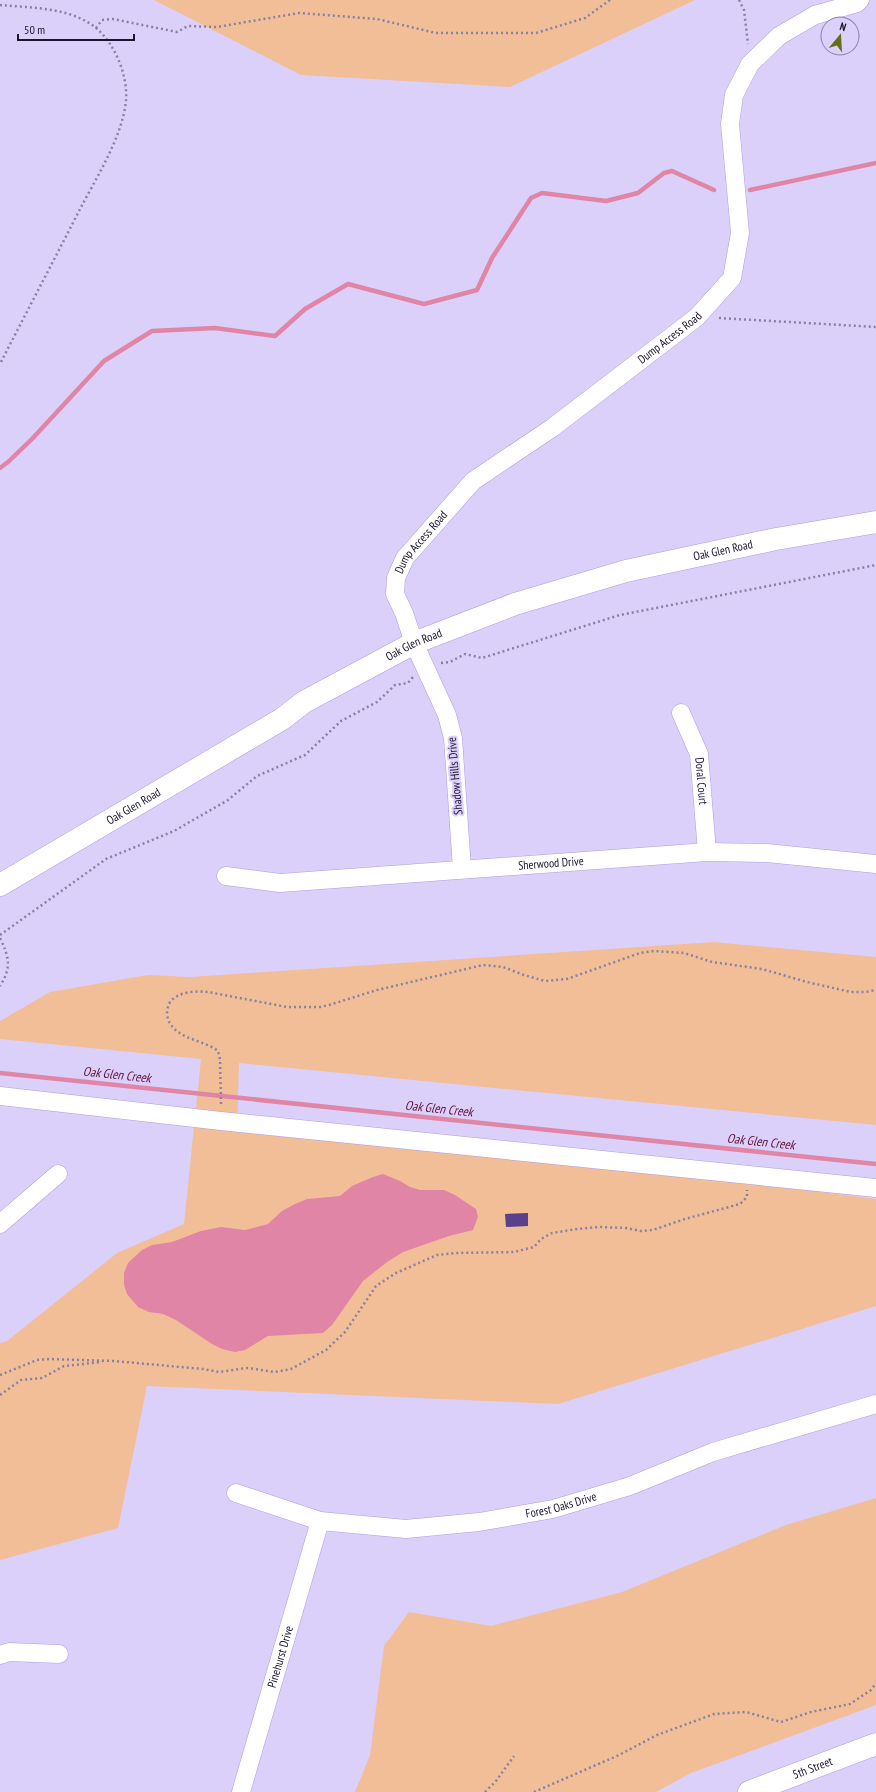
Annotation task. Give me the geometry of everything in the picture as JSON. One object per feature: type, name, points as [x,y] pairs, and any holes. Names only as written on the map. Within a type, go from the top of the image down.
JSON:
[{"type":"main road","name":"Oak Glen Road","points":[[0,885],[282,719],[304,702],[414,643],[514,604],[626,571],[776,539],[876,522]]},
{"type":"main road","name":"5th Street","points":[[749,1792],[876,1744]]},
{"type":"street","name":"Dump Access Road","points":[[414,643],[404,612],[395,594],[396,578],[405,558],[473,481],[552,428],[697,317],[732,278],[740,233],[730,124],[734,95],[750,64],[779,36],[815,14],[856,3],[860,0]]},
{"type":"street","name":"Shadow Hills Drive","points":[[414,643],[447,715],[453,738],[462,869]]},
{"type":"street","name":"Doral Court","points":[[681,713],[699,754],[707,852]]},
{"type":"street","name":"Sherwood Drive","points":[[226,876],[280,883],[707,852],[767,853],[876,864]]},
{"type":"street","points":[[0,1096],[221,1121],[876,1188]]},
{"type":"street","points":[[0,1224],[58,1174]]},
{"type":"street","name":"Forest Oaks Drive","points":[[236,1493],[320,1521],[406,1529],[479,1522],[553,1509],[630,1486],[713,1452],[876,1404]]},
{"type":"street","name":"Pinehurst Drive","points":[[241,1792],[320,1521]]},
{"type":"street","points":[[0,1655],[9,1652],[59,1654]]},
{"type":"path","points":[[96,28],[102,20],[113,18],[177,32],[188,26],[216,27],[299,13],[377,19],[436,33],[536,33],[585,18],[610,0]]},
{"type":"path","points":[[739,0],[744,10],[750,64]]},
{"type":"path","points":[[0,6],[50,10],[74,15],[96,28],[112,46],[124,72],[126,100],[119,129],[101,168],[0,364]]},
{"type":"path","points":[[697,317],[777,320],[876,327]]},
{"type":"path","points":[[0,986],[8,968],[8,954],[0,936],[106,859],[174,831],[228,800],[257,776],[305,755],[341,721],[377,702],[395,685],[408,683],[424,666],[450,662],[465,654],[482,658],[620,615],[876,565]]},
{"type":"path","points":[[221,1121],[220,1059],[218,1051],[185,1036],[175,1029],[170,1023],[167,1012],[169,1003],[175,998],[197,991],[217,993],[287,1006],[320,1007],[377,990],[483,965],[503,967],[524,976],[545,981],[567,979],[640,953],[654,951],[684,953],[712,962],[762,968],[806,982],[851,992],[876,990]]},
{"type":"path","points":[[0,1375],[37,1360],[114,1361],[196,1368],[219,1372],[247,1368],[275,1372],[291,1369],[326,1350],[345,1332],[376,1286],[396,1273],[437,1256],[455,1253],[514,1252],[534,1247],[541,1238],[552,1233],[599,1227],[626,1228],[641,1231],[653,1230],[685,1219],[740,1204],[747,1197],[748,1174]]},
{"type":"path","points":[[0,1395],[22,1380],[42,1378],[64,1366],[114,1361]]},
{"type":"path","points":[[534,1792],[619,1755],[657,1735],[714,1714],[746,1712],[782,1722],[811,1712],[850,1704],[871,1690],[876,1683]]},
{"type":"path","points":[[485,1792],[496,1781],[514,1756]]},
{"type":"shaded area","points":[[154,0],[695,0],[510,87],[301,75]]},
{"type":"shaded area","points":[[714,942],[876,957],[876,1125],[239,1063],[237,1132],[743,1182],[876,1199],[876,1306],[558,1404],[147,1386],[118,1528],[0,1560],[0,1343],[7,1341],[117,1253],[184,1224],[201,1059],[0,1039],[0,1021],[50,992],[148,975],[190,977]]},
{"type":"shaded area","points":[[383,1174],[410,1187],[420,1190],[444,1190],[455,1195],[476,1209],[478,1217],[473,1230],[449,1236],[403,1252],[387,1262],[363,1281],[332,1325],[323,1333],[268,1336],[245,1350],[235,1352],[222,1349],[212,1344],[176,1320],[163,1314],[149,1312],[138,1307],[127,1294],[124,1285],[124,1273],[128,1263],[142,1250],[152,1245],[172,1242],[201,1231],[221,1227],[245,1230],[268,1224],[282,1211],[293,1205],[307,1199],[340,1196],[352,1186]]},
{"type":"shaded area","points":[[876,1498],[876,1705],[691,1773],[656,1792],[355,1792],[370,1755],[384,1646],[409,1612],[491,1626],[622,1592],[786,1525]]},
{"type":"building","points":[[528,1213],[528,1226],[506,1227],[505,1214]]},
{"type":"waterway","points":[[750,190],[876,163]]},
{"type":"waterway","points":[[0,468],[32,439],[104,361],[152,331],[215,328],[275,336],[305,309],[348,284],[424,304],[477,290],[492,258],[531,198],[542,193],[606,201],[638,193],[664,173],[672,171],[714,190]]},
{"type":"waterway","name":"Oak Glen Creek","points":[[0,1073],[876,1164]]}]
